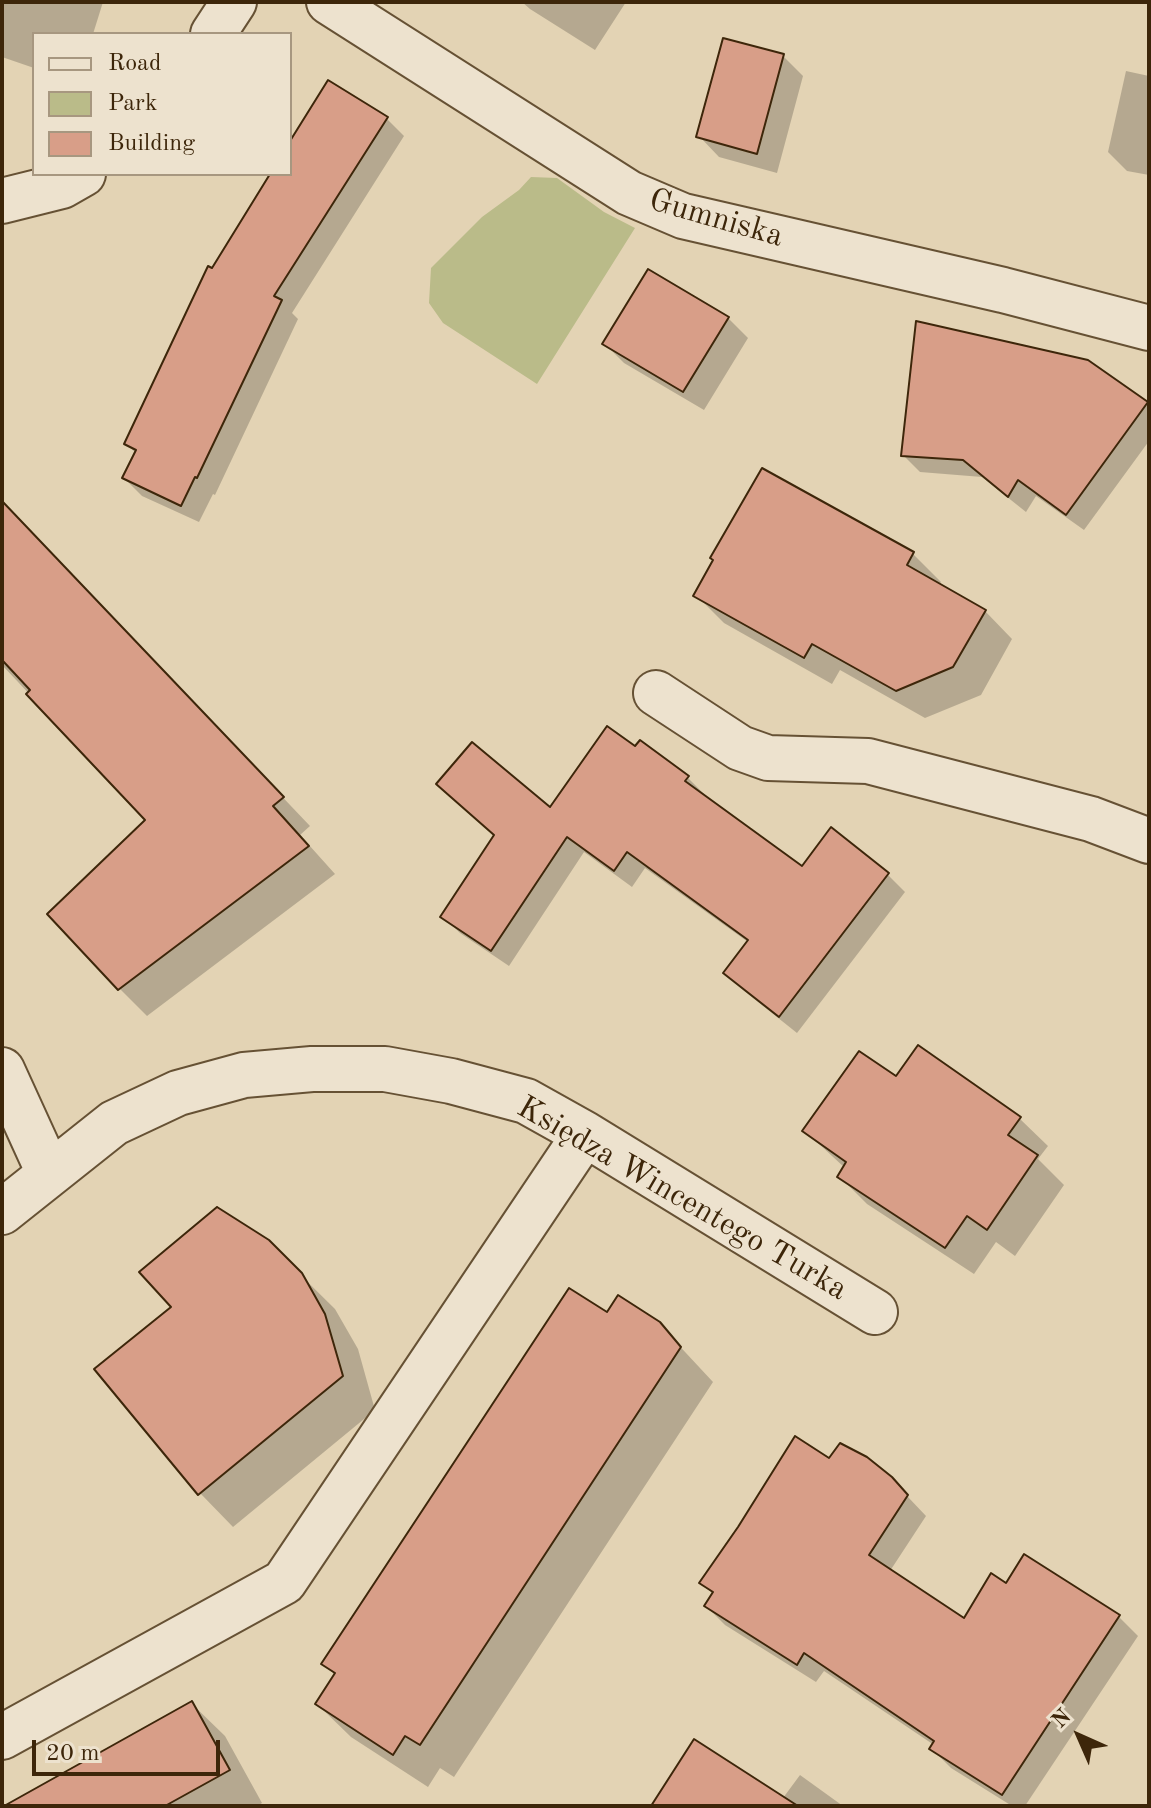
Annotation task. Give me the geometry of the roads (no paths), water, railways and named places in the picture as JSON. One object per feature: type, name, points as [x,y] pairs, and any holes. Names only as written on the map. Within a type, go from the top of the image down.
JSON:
[{"type":"street","points":[[214,32],[234,2]]},
{"type":"street","name":"Gumniska","points":[[329,2],[629,193],[683,216],[1003,290],[1149,328]]},
{"type":"street","points":[[2,201],[62,186],[80,176]]},
{"type":"street","points":[[656,693],[740,748],[768,758],[868,761],[1091,819],[1149,841]]},
{"type":"street","name":"Księdza Wincentego Turka","points":[[2,1212],[114,1123],[178,1093],[244,1075],[312,1069],[385,1069],[451,1081],[526,1101],[875,1312]]},
{"type":"street","points":[[2,1070],[49,1173]]},
{"type":"street","points":[[2,1737],[284,1582],[585,1134]]}]
